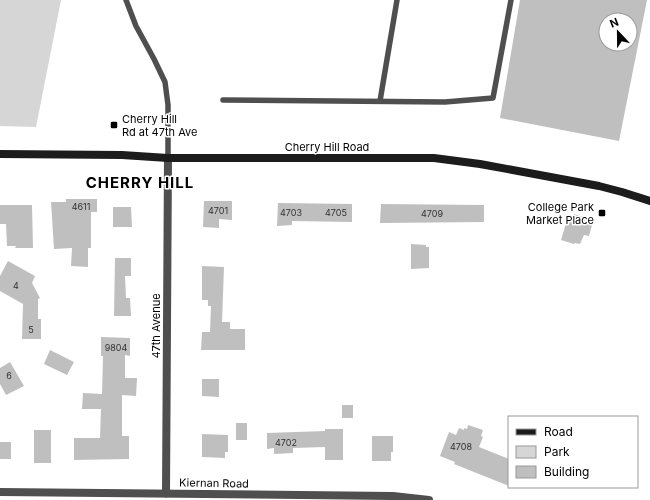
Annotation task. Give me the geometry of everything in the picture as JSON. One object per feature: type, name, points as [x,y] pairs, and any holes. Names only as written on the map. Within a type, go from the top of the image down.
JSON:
[{"type":"main road","name":"Cherry Hill Road","points":[[0,154],[122,155],[168,158],[434,158],[480,164],[599,186],[650,201]]},
{"type":"street","name":"47th Avenue","points":[[166,494],[168,158]]},
{"type":"street","name":"Kiernan Road","points":[[0,492],[393,496],[428,500]]},
{"type":"lane","points":[[126,0],[136,26],[165,82],[168,105],[168,158]]},
{"type":"lane","points":[[380,101],[397,0]]},
{"type":"lane","points":[[223,100],[445,102],[493,98],[511,0]]},
{"type":"green space","points":[[0,0],[61,0],[36,127],[0,126]]},
{"type":"building","points":[[520,0],[647,0],[638,45],[638,12],[598,12],[598,52],[637,52],[619,141],[500,118]]},
{"type":"building","points":[[66,199],[97,199],[97,212],[91,212],[91,248],[88,248],[88,267],[71,266],[72,248],[54,249],[51,202],[66,202]]},
{"type":"building","points":[[204,201],[232,201],[232,220],[219,219],[219,228],[203,227]]},
{"type":"building","points":[[278,203],[352,204],[352,222],[292,221],[292,225],[277,226]]},
{"type":"building","points":[[381,204],[484,205],[484,222],[380,223]]},
{"type":"building","points":[[0,205],[32,205],[33,248],[15,248],[16,246],[7,246],[6,224],[0,224]]},
{"type":"building","points":[[113,207],[131,207],[132,227],[113,227]]},
{"type":"building","points":[[574,214],[590,219],[588,223],[592,225],[589,236],[584,235],[580,244],[574,244],[561,240],[568,217],[572,219]]},
{"type":"building","points":[[411,244],[426,245],[426,247],[429,247],[429,268],[411,269]]},
{"type":"building","points":[[115,258],[131,258],[131,276],[125,276],[126,298],[130,298],[131,316],[114,316]]},
{"type":"building","points":[[8,261],[35,276],[32,283],[40,298],[38,299],[38,319],[41,319],[41,339],[22,339],[23,304],[0,291],[0,276]]},
{"type":"building","points":[[202,266],[224,267],[222,322],[230,322],[230,329],[245,329],[245,350],[201,350],[202,332],[210,332],[211,306],[208,306],[208,300],[202,300]]},
{"type":"building","points":[[101,337],[130,338],[130,356],[125,355],[125,378],[137,378],[136,396],[122,395],[122,436],[129,436],[129,459],[74,460],[74,438],[100,438],[101,409],[82,409],[83,393],[102,394],[103,356],[101,356]]},
{"type":"building","points":[[50,350],[74,362],[67,375],[44,364]]},
{"type":"building","points":[[10,362],[24,386],[6,395],[0,384],[0,368]]},
{"type":"building","points":[[202,379],[219,379],[219,397],[202,396]]},
{"type":"building","points":[[342,405],[353,405],[353,418],[342,418]]},
{"type":"building","points":[[236,423],[247,423],[247,440],[236,440]]},
{"type":"building","points":[[468,425],[483,430],[481,436],[483,437],[479,447],[508,459],[508,486],[454,464],[455,462],[440,456],[449,432],[456,435],[459,428],[464,430],[464,428],[467,429]]},
{"type":"building","points":[[325,429],[343,429],[343,460],[325,460],[325,447],[293,448],[293,453],[274,454],[274,448],[267,449],[267,433],[325,431]]},
{"type":"building","points":[[34,430],[51,430],[51,463],[34,463]]},
{"type":"building","points":[[202,434],[228,435],[228,452],[225,452],[225,458],[202,457]]},
{"type":"building","points":[[372,436],[393,436],[393,452],[391,452],[391,461],[372,461]]},
{"type":"building","points":[[0,442],[11,442],[11,459],[0,459]]},
{"type":"place","name":"Cherry Hill Rd at 47th Ave","points":[[114,125]]},
{"type":"place","name":"College Park Market Place","points":[[602,213]]},
{"type":"district","name":"CHERRY HILL","points":[[140,182]]}]
